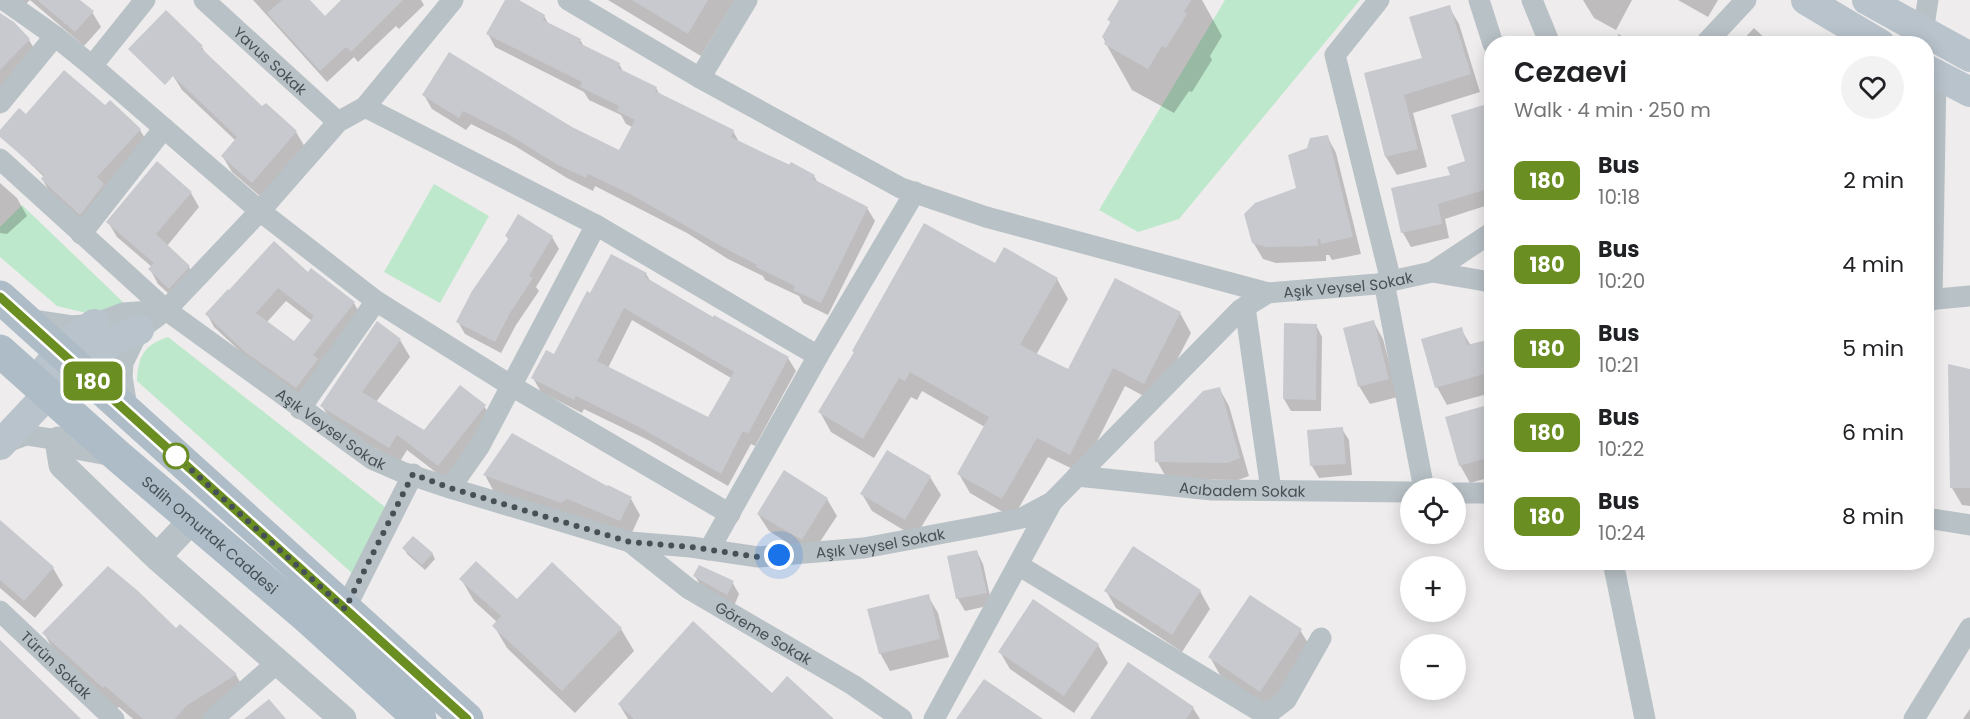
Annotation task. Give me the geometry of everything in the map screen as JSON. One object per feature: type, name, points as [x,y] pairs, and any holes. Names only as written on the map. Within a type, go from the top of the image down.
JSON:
[{"type":"main road","points":[[1806,0],[1867,36]]},
{"type":"main road","points":[[1867,0],[1931,36]]},
{"type":"main road","points":[[1934,38],[1970,57]]},
{"type":"main road","points":[[1934,74],[1970,92]]},
{"type":"main road","points":[[0,297],[467,719]]},
{"type":"main road","points":[[0,435],[68,358],[94,324]]},
{"type":"main road","points":[[68,358],[139,330]]},
{"type":"main road","name":"Salih Omurtak Caddesi","points":[[0,351],[119,457],[307,617],[420,719]]},
{"type":"street","points":[[4,0],[93,66],[260,212],[376,301],[510,386],[730,514]]},
{"type":"street","points":[[93,66],[145,0]]},
{"type":"street","name":"Yavus Sokak","points":[[204,0],[338,122]]},
{"type":"street","points":[[128,413],[122,377],[123,363],[139,330],[166,310],[260,212],[338,122],[365,107],[453,0]]},
{"type":"street","points":[[568,0],[700,78],[902,188],[986,217],[1268,293]]},
{"type":"street","points":[[700,78],[747,0]]},
{"type":"street","points":[[1379,0],[1335,55],[1387,281],[1422,478]]},
{"type":"street","points":[[1479,0],[1490,36]]},
{"type":"street","points":[[1532,0],[1547,36]]},
{"type":"street","points":[[1712,36],[1746,0]]},
{"type":"street","points":[[1923,32],[1928,0]]},
{"type":"street","points":[[0,103],[55,36]]},
{"type":"street","points":[[365,107],[596,225],[818,356]]},
{"type":"street","points":[[81,234],[164,128]]},
{"type":"street","name":"Aşık Veysel Sokak","points":[[0,159],[166,310],[372,459],[450,488],[630,542],[758,557],[864,548],[1022,518],[1052,502],[1240,310],[1268,293],[1387,281],[1432,272],[1484,238]]},
{"type":"street","points":[[709,550],[818,356],[915,192]]},
{"type":"street","points":[[450,488],[479,447],[596,225]]},
{"type":"street","points":[[1432,272],[1484,281]]},
{"type":"street","points":[[1934,300],[1970,296]]},
{"type":"street","points":[[300,409],[376,301]]},
{"type":"street","points":[[1245,307],[1271,490]]},
{"type":"street","points":[[24,319],[72,326],[94,324],[123,313],[166,310]]},
{"type":"street","points":[[0,435],[26,435],[58,440],[81,450],[119,457]]},
{"type":"street","points":[[58,440],[62,465],[157,557],[343,719]]},
{"type":"street","points":[[345,609],[413,474]]},
{"type":"street","name":"Acıbadem Sokak","points":[[1077,476],[1212,490],[1400,492]]},
{"type":"street","points":[[1466,493],[1484,493]]},
{"type":"street","points":[[934,719],[1052,502]]},
{"type":"street","points":[[157,557],[192,519]]},
{"type":"street","points":[[1934,519],[1970,525]]},
{"type":"street","name":"Göreme Sokak","points":[[630,542],[689,590],[853,685],[902,719]]},
{"type":"street","points":[[1018,565],[1261,712],[1273,710],[1286,700],[1322,638]]},
{"type":"street","points":[[1615,570],[1645,719]]},
{"type":"street","name":"Türün Sokak","points":[[0,611],[114,719]]},
{"type":"street","points":[[1914,719],[1970,628]]},
{"type":"street","points":[[213,719],[278,662]]},
{"type":"green space","points":[[1225,0],[1360,0],[1179,219],[1138,232],[1099,210]]},
{"type":"green space","points":[[434,184],[489,216],[440,303],[384,272]]},
{"type":"green space","points":[[22,205],[124,303],[90,314],[57,306],[0,257],[0,227]]},
{"type":"green space","points":[[168,337],[385,507],[353,574],[137,381],[139,365],[144,353],[153,344]]},
{"type":"building","points":[[37,0],[80,0],[94,11],[75,32]]},
{"type":"building","points":[[282,0],[310,0],[325,16],[341,0],[403,0],[351,52],[346,47],[320,71],[267,13]]},
{"type":"building","points":[[505,0],[519,0],[545,15],[543,20],[581,39],[579,43],[620,63],[618,68],[657,87],[655,91],[734,130],[731,137],[789,165],[791,162],[815,175],[813,179],[868,207],[821,303],[793,290],[795,286],[756,267],[757,265],[632,195],[588,174],[586,178],[558,165],[506,133],[463,111],[459,118],[422,95],[449,52],[572,127],[619,150],[635,120],[617,111],[619,106],[580,87],[582,82],[486,34]]},
{"type":"building","points":[[632,0],[708,0],[688,34]]},
{"type":"building","points":[[1119,0],[1191,0],[1184,12],[1187,14],[1166,48],[1162,46],[1148,69],[1104,44],[1106,40],[1102,37],[1111,21],[1107,20]]},
{"type":"building","points":[[1450,5],[1471,74],[1404,95],[1418,149],[1385,157],[1364,73],[1422,58],[1409,17]]},
{"type":"building","points":[[166,10],[203,46],[201,48],[262,106],[266,103],[297,131],[252,183],[221,156],[237,137],[173,76],[165,85],[128,49]]},
{"type":"building","points":[[0,13],[14,22],[30,39],[0,70]]},
{"type":"building","points":[[64,70],[105,105],[110,100],[141,129],[97,177],[104,184],[80,215],[41,179],[44,175],[0,137],[0,130],[19,108],[26,114]]},
{"type":"building","points":[[1484,105],[1484,190],[1438,204],[1442,224],[1401,233],[1391,188],[1450,175],[1447,167],[1465,161],[1451,115]]},
{"type":"building","points":[[1328,135],[1353,237],[1321,244],[1318,239],[1318,246],[1266,247],[1252,243],[1244,214],[1255,203],[1296,188],[1288,155],[1307,148],[1310,138]]},
{"type":"building","points":[[157,161],[192,192],[156,234],[190,266],[169,289],[148,269],[154,263],[106,222]]},
{"type":"building","points":[[518,214],[553,236],[529,276],[533,278],[510,313],[495,342],[456,322],[472,291],[509,238],[505,236]]},
{"type":"building","points":[[924,223],[995,263],[1004,247],[1058,278],[1020,345],[1068,369],[1115,278],[1181,312],[1144,384],[1113,368],[1070,455],[1037,438],[1002,499],[957,474],[989,417],[910,372],[905,381],[899,378],[863,439],[818,412],[854,352],[852,351]]},
{"type":"building","points":[[274,241],[308,272],[311,268],[355,302],[313,355],[318,359],[296,388],[245,352],[205,314]],"holes":[[[278,288],[314,316],[294,341],[256,313]]]},
{"type":"building","points":[[611,254],[647,273],[645,277],[713,317],[714,315],[789,357],[748,434],[743,431],[721,474],[639,427],[576,396],[574,400],[531,378],[546,350],[554,354],[587,291],[590,293]],"holes":[[[624,308],[734,372],[708,417],[597,361]]]},
{"type":"building","points":[[1374,320],[1389,379],[1358,387],[1343,328]]},
{"type":"building","points":[[377,321],[401,339],[362,392],[424,430],[460,385],[486,405],[438,466],[397,435],[389,448],[320,406]]},
{"type":"building","points":[[1284,323],[1317,324],[1316,400],[1283,399]]},
{"type":"building","points":[[1462,327],[1467,345],[1484,341],[1484,374],[1435,388],[1421,339]]},
{"type":"building","points":[[1948,364],[1970,369],[1970,488],[1950,488]]},
{"type":"building","points":[[1220,387],[1240,458],[1227,463],[1155,462],[1154,442],[1203,391]]},
{"type":"building","points":[[1484,406],[1484,459],[1459,466],[1445,417]]},
{"type":"building","points":[[1343,427],[1346,464],[1310,466],[1307,430]]},
{"type":"building","points":[[512,433],[607,486],[632,497],[620,521],[567,499],[561,503],[483,475]]},
{"type":"building","points":[[887,450],[931,476],[905,520],[860,494]]},
{"type":"building","points":[[784,470],[828,498],[802,540],[757,514]]},
{"type":"building","points":[[0,520],[54,567],[24,601],[0,580]]},
{"type":"building","points":[[413,536],[433,553],[422,565],[402,548]]},
{"type":"building","points":[[1133,546],[1201,590],[1172,635],[1104,591]]},
{"type":"building","points":[[977,550],[987,593],[956,599],[947,556]]},
{"type":"building","points":[[476,561],[517,599],[552,562],[622,628],[562,691],[492,626],[501,616],[459,579]]},
{"type":"building","points":[[699,565],[734,581],[727,595],[693,576]]},
{"type":"building","points":[[108,566],[176,628],[180,624],[237,674],[186,706],[175,719],[143,719],[105,686],[103,688],[42,633]]},
{"type":"building","points":[[929,594],[940,639],[879,654],[867,609]]},
{"type":"building","points":[[1250,595],[1302,629],[1260,692],[1208,657]]},
{"type":"building","points":[[1033,599],[1099,644],[1064,696],[998,652]]},
{"type":"building","points":[[693,621],[772,693],[787,676],[834,719],[634,719],[618,704]]},
{"type":"building","points":[[0,640],[81,719],[0,719]]},
{"type":"building","points":[[1128,662],[1194,707],[1186,719],[1090,719]]},
{"type":"building","points":[[984,679],[1043,719],[956,719]]},
{"type":"building","points":[[269,699],[286,719],[244,719]]},
{"type":"bus line","name":"180","points":[[0,297],[467,719]]},
{"type":"route","points":[[176,456],[345,609],[413,474],[450,488],[630,542],[691,547],[758,557],[779,555]]}]
